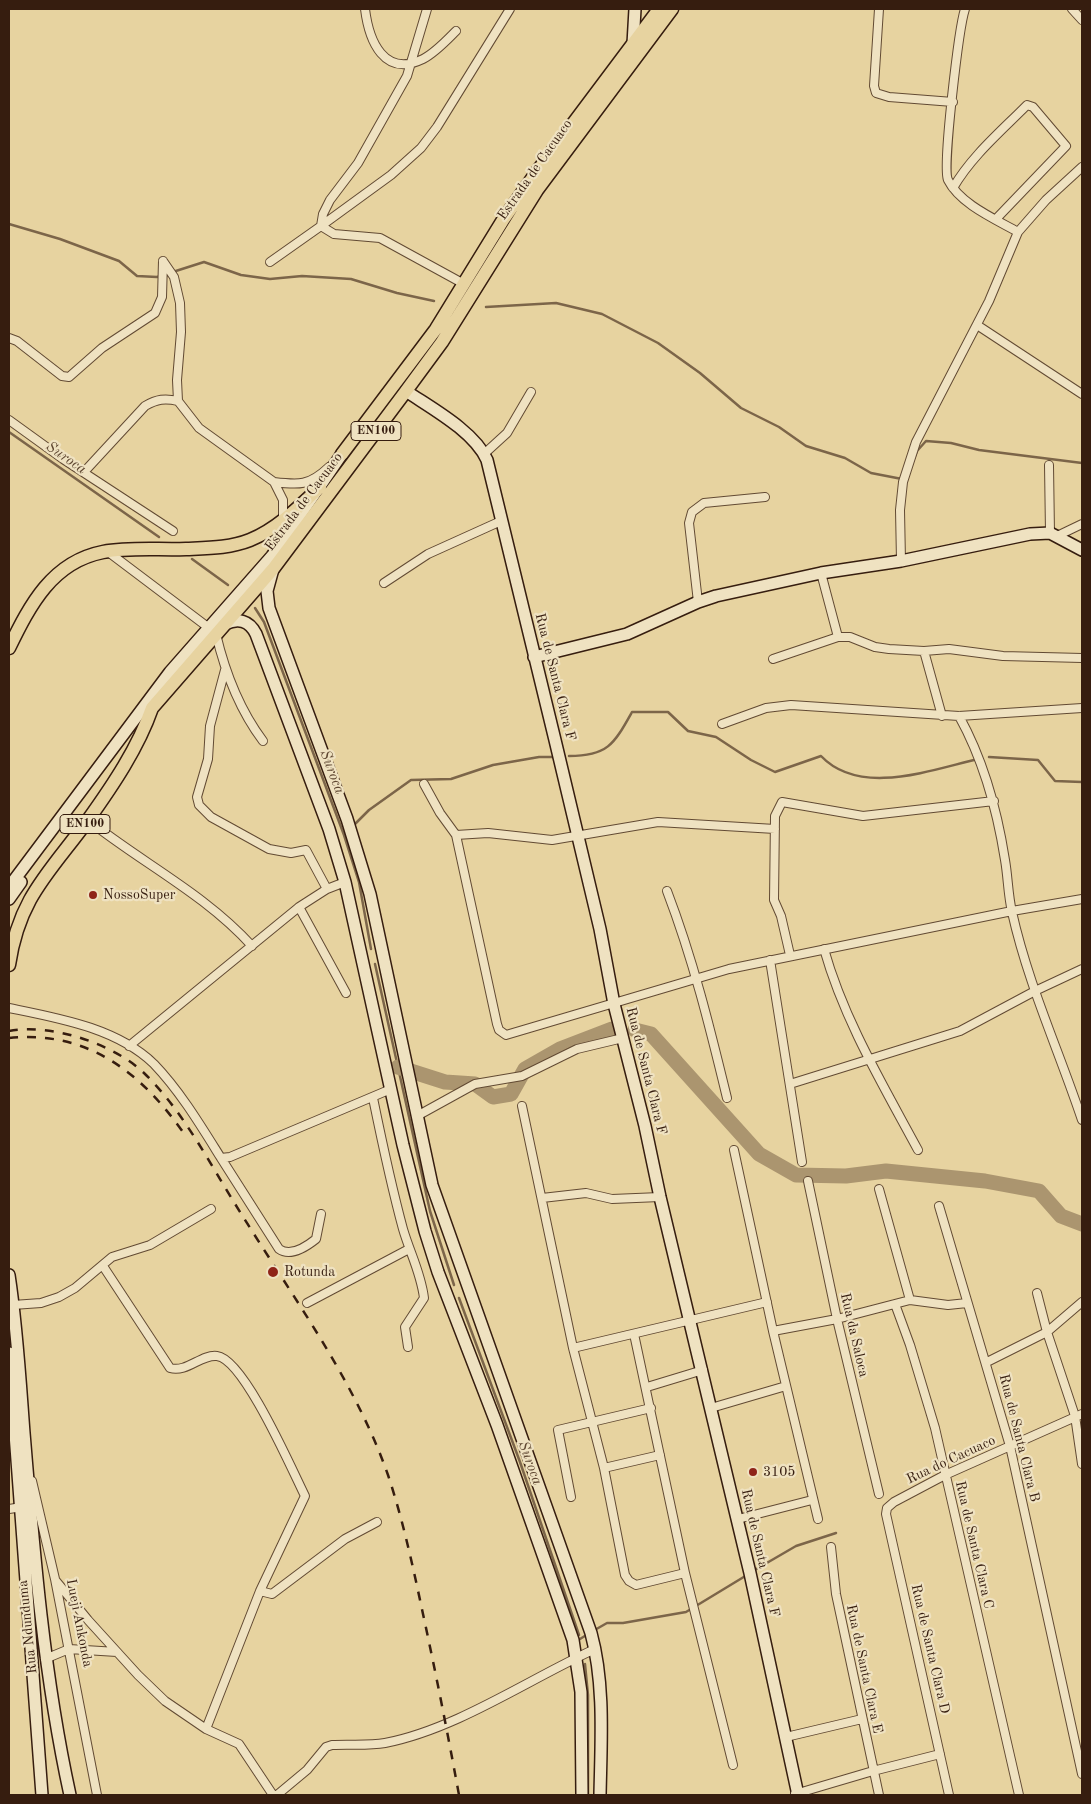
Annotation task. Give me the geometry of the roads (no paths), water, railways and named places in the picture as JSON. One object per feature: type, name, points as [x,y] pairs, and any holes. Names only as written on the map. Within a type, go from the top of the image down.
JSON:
[{"type":"main road","points":[[633,44],[635,9]]},
{"type":"main road","name":"Estrada de Cacuaco","points":[[249,590],[342,454],[436,329],[504,220],[536,173],[659,9]]},
{"type":"main road","name":"Estrada de Cacuaco","points":[[9,899],[152,708],[238,602],[273,569],[442,342],[537,190],[672,9]]},
{"type":"main road","name":"Rua de Santa Clara F","points":[[406,390],[449,420],[470,438],[484,454],[502,521],[600,930],[614,1004],[645,1126],[660,1197],[738,1520],[786,1737],[796,1794]]},
{"type":"main road","name":"Estrada de Cacuaco","points":[[9,648],[25,614],[48,582],[76,560],[107,551],[212,548],[250,540],[283,520],[320,487]]},
{"type":"main road","points":[[534,657],[627,634],[698,602],[821,573],[901,561],[1005,538],[1053,534],[1082,550]]},
{"type":"main road","points":[[273,569],[267,591],[269,608],[355,843],[370,894],[432,1185],[595,1649],[599,1688],[600,1795]]},
{"type":"main road","points":[[217,629],[242,620],[249,624],[256,634],[329,829],[345,882],[413,1189],[448,1298],[497,1425],[578,1657],[583,1732],[582,1795]]},
{"type":"main road","name":"Estrada de Cacuaco","points":[[9,887],[149,700],[217,629]]},
{"type":"main road","name":"EN100","points":[[9,964],[15,936],[33,892],[88,820],[144,731],[152,708]]},
{"type":"main road","points":[[362,960],[383,955]]},
{"type":"main road","name":"Rua Ndunduma","points":[[9,1275],[14,1305],[45,1659],[57,1738],[70,1795]]},
{"type":"main road","points":[[448,1298],[467,1289]]},
{"type":"main road","name":"Rua Ndunduma","points":[[9,1353],[42,1795]]},
{"type":"street","points":[[365,9],[368,25],[379,53],[392,62],[404,64],[427,56],[456,31]]},
{"type":"street","points":[[321,226],[330,200],[351,174],[402,87],[412,62],[427,9]]},
{"type":"street","points":[[270,262],[391,174],[421,148],[437,127],[510,9]]},
{"type":"street","points":[[879,9],[874,86],[876,93],[884,96],[952,102]]},
{"type":"street","points":[[965,9],[960,30],[945,170],[954,188],[996,219],[1018,232]]},
{"type":"street","points":[[1072,9],[1082,20]]},
{"type":"street","points":[[954,188],[964,170],[984,148],[1024,108],[1030,105],[1033,107],[1066,146],[996,219]]},
{"type":"street","points":[[901,561],[900,510],[907,464],[916,442],[977,325],[1005,266],[1018,232],[1046,200],[1082,167]]},
{"type":"street","points":[[321,226],[334,234],[380,238],[464,284]]},
{"type":"street","points":[[9,338],[17,341],[62,376],[69,377],[102,348],[155,313],[162,297],[163,261],[174,277],[180,303],[182,332],[177,380],[178,401],[199,428],[274,482],[294,485],[311,481],[320,476],[342,454]]},
{"type":"street","points":[[977,325],[1082,394]]},
{"type":"street","points":[[484,454],[507,433],[531,392]]},
{"type":"street","points":[[84,472],[145,406],[155,400],[167,398],[178,401]]},
{"type":"street","points":[[9,420],[173,531]]},
{"type":"street","points":[[1049,465],[1053,534],[1082,524]]},
{"type":"street","points":[[274,482],[283,500],[283,520]]},
{"type":"street","points":[[698,602],[689,523],[692,512],[704,503],[765,497]]},
{"type":"street","points":[[384,583],[428,554],[462,537],[502,521]]},
{"type":"street","points":[[107,551],[217,629],[225,670],[254,729],[263,741]]},
{"type":"street","points":[[821,573],[838,637]]},
{"type":"street","points":[[773,659],[838,637],[850,637],[882,648],[924,651],[949,649],[1003,656],[1082,658]]},
{"type":"street","points":[[924,651],[942,716]]},
{"type":"street","points":[[225,670],[210,726],[208,759],[197,797],[199,805],[211,816],[269,849],[291,853],[306,850],[327,889]]},
{"type":"street","points":[[722,724],[766,708],[790,705],[942,716],[1082,708]]},
{"type":"street","points":[[959,716],[973,743],[994,801],[1012,911],[1035,991],[1080,1107],[1082,1120]]},
{"type":"street","points":[[424,784],[440,813],[456,835],[499,1030],[506,1035],[614,1004],[697,977],[790,955],[1082,899]]},
{"type":"street","points":[[790,955],[781,916],[774,900],[775,829],[776,811],[779,805],[787,801],[863,816],[994,801]]},
{"type":"street","points":[[88,820],[112,840],[197,897],[237,929],[252,946]]},
{"type":"street","points":[[456,835],[488,833],[552,840],[658,822],[775,829]]},
{"type":"street","points":[[129,1046],[299,907],[327,889],[345,882]]},
{"type":"street","points":[[667,891],[683,932],[697,977],[727,1098]]},
{"type":"street","points":[[299,907],[346,993]]},
{"type":"street","points":[[824,949],[838,994],[918,1150]]},
{"type":"street","points":[[770,960],[802,1162]]},
{"type":"street","points":[[790,1084],[960,1031],[1035,991],[1082,969]]},
{"type":"street","points":[[9,1008],[90,1027],[129,1046],[153,1064],[177,1092],[279,1249],[283,1252],[292,1252],[316,1239],[320,1214]]},
{"type":"street","points":[[417,1116],[475,1084],[522,1076],[577,1049],[623,1038]]},
{"type":"street","points":[[221,1158],[230,1157],[392,1089]]},
{"type":"street","points":[[373,1098],[409,1249],[422,1281],[424,1298],[405,1327],[408,1347]]},
{"type":"street","points":[[522,1106],[573,1348],[604,1468],[625,1574],[629,1581],[636,1585],[685,1573]]},
{"type":"street","points":[[734,1150],[773,1331],[818,1519]]},
{"type":"street","name":"Rua da Saloca","points":[[808,1180],[837,1319],[879,1494]]},
{"type":"street","points":[[879,1189],[910,1300]]},
{"type":"street","points":[[542,1198],[586,1193],[612,1199],[660,1197]]},
{"type":"street","name":"Rua de Santa Clara B","points":[[939,1206],[967,1303],[987,1362],[1010,1446],[1082,1774]]},
{"type":"street","points":[[14,1305],[41,1303],[59,1297],[75,1288],[121,1254],[150,1246],[211,1209]]},
{"type":"street","points":[[307,1303],[409,1249]]},
{"type":"street","points":[[103,1266],[170,1368],[185,1367],[210,1356],[224,1358],[232,1363],[254,1394],[305,1496],[260,1591],[206,1729]]},
{"type":"street","points":[[1037,1293],[1047,1332],[1079,1415],[1082,1464]]},
{"type":"street","points":[[773,1331],[837,1319],[910,1300],[932,1304],[967,1303]]},
{"type":"street","points":[[573,1348],[767,1302]]},
{"type":"street","points":[[987,1362],[1047,1332],[1082,1302]]},
{"type":"street","name":"Rua de Santa Clara C","points":[[895,1304],[920,1374],[1019,1795]]},
{"type":"street","points":[[634,1334],[647,1387],[685,1573],[733,1765]]},
{"type":"street","points":[[647,1387],[702,1370]]},
{"type":"street","points":[[711,1408],[786,1386]]},
{"type":"street","points":[[571,1497],[558,1430],[651,1408]]},
{"type":"street","name":"Rua do Cacuaco","points":[[887,1508],[894,1502],[945,1475],[1079,1415]]},
{"type":"street","points":[[604,1468],[660,1455]]},
{"type":"street","name":"Lueji Ankonda","points":[[27,1458],[55,1579],[96,1795]]},
{"type":"street","points":[[738,1520],[812,1500]]},
{"type":"street","points":[[9,1509],[22,1507]]},
{"type":"street","name":"Rua de Santa Clara D","points":[[887,1508],[886,1514],[950,1795]]},
{"type":"street","points":[[260,1591],[272,1594],[345,1539],[377,1522]]},
{"type":"street","name":"Rua de Santa Clara E","points":[[831,1547],[836,1594],[878,1795]]},
{"type":"street","points":[[55,1579],[117,1652],[165,1700],[206,1729],[238,1744],[273,1795]]},
{"type":"street","points":[[45,1659],[69,1649],[117,1652]]},
{"type":"street","points":[[277,1795],[307,1770],[326,1747],[332,1745],[383,1743],[426,1731],[458,1718],[595,1649]]},
{"type":"street","points":[[786,1737],[862,1719]]},
{"type":"street","points":[[796,1794],[873,1770],[940,1754]]},
{"type":"waterway","points":[[9,224],[60,239],[119,261],[137,276],[157,277],[204,262],[241,275],[270,279],[302,276],[351,279],[397,293],[434,301]]},
{"type":"waterway","points":[[486,307],[556,303],[602,314],[658,343],[700,373],[741,408],[779,427],[806,446],[845,458],[871,473],[902,479]]},
{"type":"waterway","name":"Suroca","points":[[9,432],[159,537]]},
{"type":"waterway","points":[[909,471],[917,451],[926,441],[951,443],[979,450],[1082,463]]},
{"type":"waterway","name":"Suroca","points":[[192,559],[228,585]]},
{"type":"waterway","name":"Suroca","points":[[255,608],[264,622],[344,835],[359,882],[371,949]]},
{"type":"waterway","points":[[569,756],[593,754],[601,751],[614,740],[632,712],[668,712],[688,731],[716,737],[751,760],[775,772],[821,756],[837,768],[855,775],[875,778],[918,774],[978,759]]},
{"type":"waterway","points":[[353,826],[369,810],[411,780],[451,779],[493,765],[539,757],[555,757]]},
{"type":"waterway","points":[[989,757],[1038,760],[1055,781],[1082,782]]},
{"type":"waterway","name":"Suroca","points":[[375,964],[430,1211],[454,1285]]},
{"type":"waterway","points":[[398,1067],[445,1082],[475,1084],[493,1097],[511,1094],[525,1069],[560,1049],[612,1029]]},
{"type":"waterway","points":[[635,1030],[651,1034],[759,1154],[796,1175],[846,1176],[886,1171],[985,1181],[1039,1191],[1061,1216],[1082,1224]]},
{"type":"waterway","name":"Suroca","points":[[459,1298],[520,1462],[579,1635]]},
{"type":"waterway","points":[[753,1571],[796,1546],[836,1533]]},
{"type":"waterway","points":[[593,1631],[607,1623],[623,1623],[686,1612],[747,1575]]},
{"type":"waterway","points":[[580,1639],[588,1634]]},
{"type":"waterway","points":[[585,1664],[588,1695],[588,1795]]},
{"type":"railway","points":[[9,1031],[26,1029],[44,1030],[82,1038],[117,1054],[145,1074],[185,1123],[322,1341],[359,1407],[388,1475],[419,1596],[459,1795]]},
{"type":"railway","points":[[9,1038],[37,1037],[64,1041],[88,1049],[110,1060],[131,1075],[150,1093],[185,1135]]},
{"type":"place","name":"NossoSuper","points":[[93,895]]},
{"type":"place","name":"Rotunda","points":[[273,1272]]},
{"type":"place","name":"3105","points":[[753,1472]]}]
